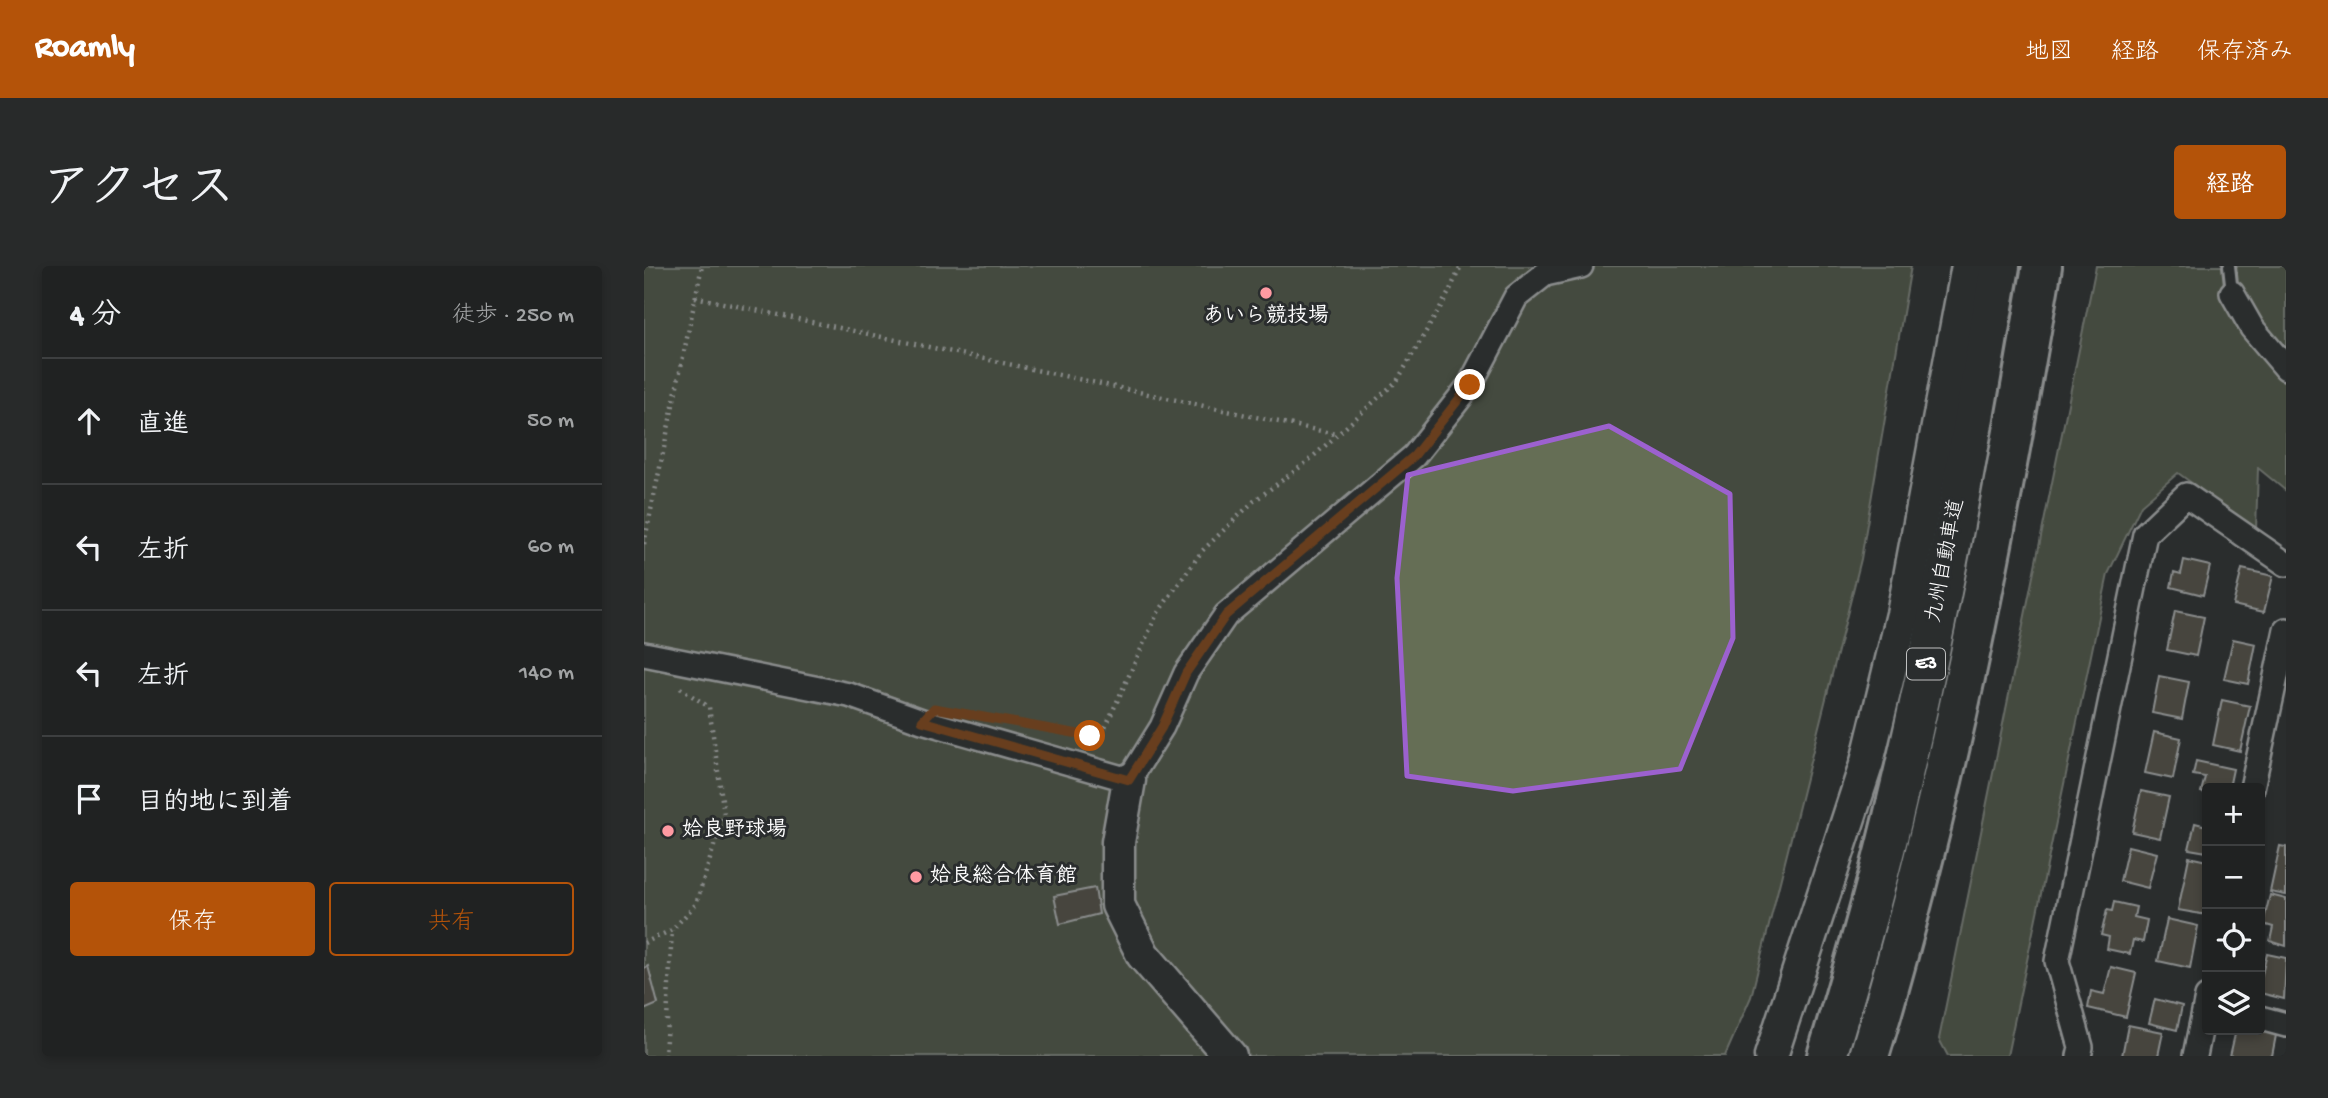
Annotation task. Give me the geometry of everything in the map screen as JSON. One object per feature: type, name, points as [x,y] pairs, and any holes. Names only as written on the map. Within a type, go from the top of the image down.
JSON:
[{"type":"highway","name":"九州自動車道","points":[[1827,1056],[1863,936],[1899,794],[1936,615],[2000,266]]},
{"type":"highway","name":"九州自動車道","points":[[1869,1056],[1902,949],[1940,790],[2003,485],[2042,266]]},
{"type":"street","points":[[1230,1056],[1143,955],[1118,905],[1118,842],[1129,780],[1162,727],[1186,673],[1226,615],[1414,456],[1470,385],[1516,297],[1545,274],[1581,266]]},
{"type":"street","points":[[1771,1056],[1867,762],[1903,614],[1968,266]]},
{"type":"street","points":[[2232,293],[2252,328],[2286,368]]},
{"type":"street","points":[[2079,1056],[2081,1047],[2057,961],[2145,534],[2186,495],[2286,564]]},
{"type":"street","points":[[2253,783],[2286,630]]},
{"type":"street","points":[[644,654],[849,695],[922,721],[1129,780]]},
{"type":"street","points":[[2265,1019],[2286,1025]]},
{"type":"street","points":[[2196,1056],[2202,1027]]},
{"type":"lane","points":[[2229,266],[2232,293]]},
{"type":"path","points":[[644,544],[702,266]]},
{"type":"path","points":[[1025,724],[1090,736],[1105,728],[1157,614],[1202,551],[1254,501],[1307,463],[1397,381],[1448,294],[1461,266]]},
{"type":"path","points":[[695,297],[1336,434]]},
{"type":"path","points":[[644,943],[672,930],[696,904],[724,814],[709,706],[677,685]]},
{"type":"path","points":[[665,1056],[672,930]]},
{"type":"highlighted area","points":[[1609,426],[1730,494],[1733,638],[1680,769],[1513,791],[1407,776],[1397,578],[1408,475]]},
{"type":"green space","points":[[644,266],[1911,266],[1861,559],[1751,997],[1725,1056],[644,1056]]},
{"type":"green space","points":[[2096,266],[2286,266],[2286,491],[2258,468],[2256,530],[2178,473],[2141,505],[2108,574],[2007,1056],[1948,1056],[1939,1039]]},
{"type":"building","points":[[2184,560],[2210,566],[2203,595],[2171,587],[2174,572],[2181,574]]},
{"type":"building","points":[[2242,569],[2273,576],[2264,612],[2233,605]]},
{"type":"building","points":[[2175,611],[2204,617],[2196,656],[2167,650]]},
{"type":"building","points":[[2233,639],[2256,644],[2248,684],[2224,679]]},
{"type":"building","points":[[2159,676],[2189,682],[2182,719],[2152,713]]},
{"type":"building","points":[[2222,700],[2250,706],[2240,751],[2213,745]]},
{"type":"building","points":[[2154,732],[2181,738],[2173,779],[2145,773]]},
{"type":"building","points":[[2196,761],[2233,769],[2230,783],[2203,783],[2205,777],[2193,775]]},
{"type":"building","points":[[2141,791],[2169,797],[2160,838],[2132,832]]},
{"type":"building","points":[[2195,823],[2202,825],[2202,851],[2189,849]]},
{"type":"building","points":[[2128,846],[2157,853],[2148,888],[2120,881]]},
{"type":"building","points":[[2280,846],[2286,847],[2286,895],[2270,892]]},
{"type":"building","points":[[2189,857],[2202,860],[2202,914],[2178,910]]},
{"type":"building","points":[[1095,888],[1099,914],[1060,924],[1054,896]]},
{"type":"building","points":[[2270,895],[2286,899],[2286,946],[2270,941],[2273,927],[2265,925]]},
{"type":"building","points":[[2114,902],[2136,907],[2134,917],[2147,920],[2143,942],[2133,940],[2130,954],[2107,949],[2109,937],[2101,935],[2107,910],[2112,911]]},
{"type":"building","points":[[2167,919],[2198,926],[2190,968],[2158,961]]},
{"type":"building","points":[[2267,954],[2286,958],[2284,999],[2265,994]]},
{"type":"building","points":[[648,966],[658,1004],[644,1010],[644,968]]},
{"type":"building","points":[[2111,967],[2136,973],[2126,1017],[2088,1008],[2091,991],[2104,994]]},
{"type":"building","points":[[2155,999],[2182,1006],[2177,1030],[2149,1023]]},
{"type":"building","points":[[2128,1025],[2163,1032],[2158,1056],[2122,1056]]},
{"type":"building","points":[[2265,1027],[2277,1030],[2272,1056],[2230,1056],[2235,1035],[2265,1035]]},
{"type":"place","name":"あいら競技場","points":[[1266,293]]},
{"type":"place","name":"姶良野球場","points":[[668,831]]},
{"type":"place","name":"姶良総合体育館","points":[[916,877]]},
{"type":"route","points":[[1090,736],[934,708],[922,721],[1129,780],[1162,727],[1186,673],[1226,615],[1414,456],[1470,385]]}]
